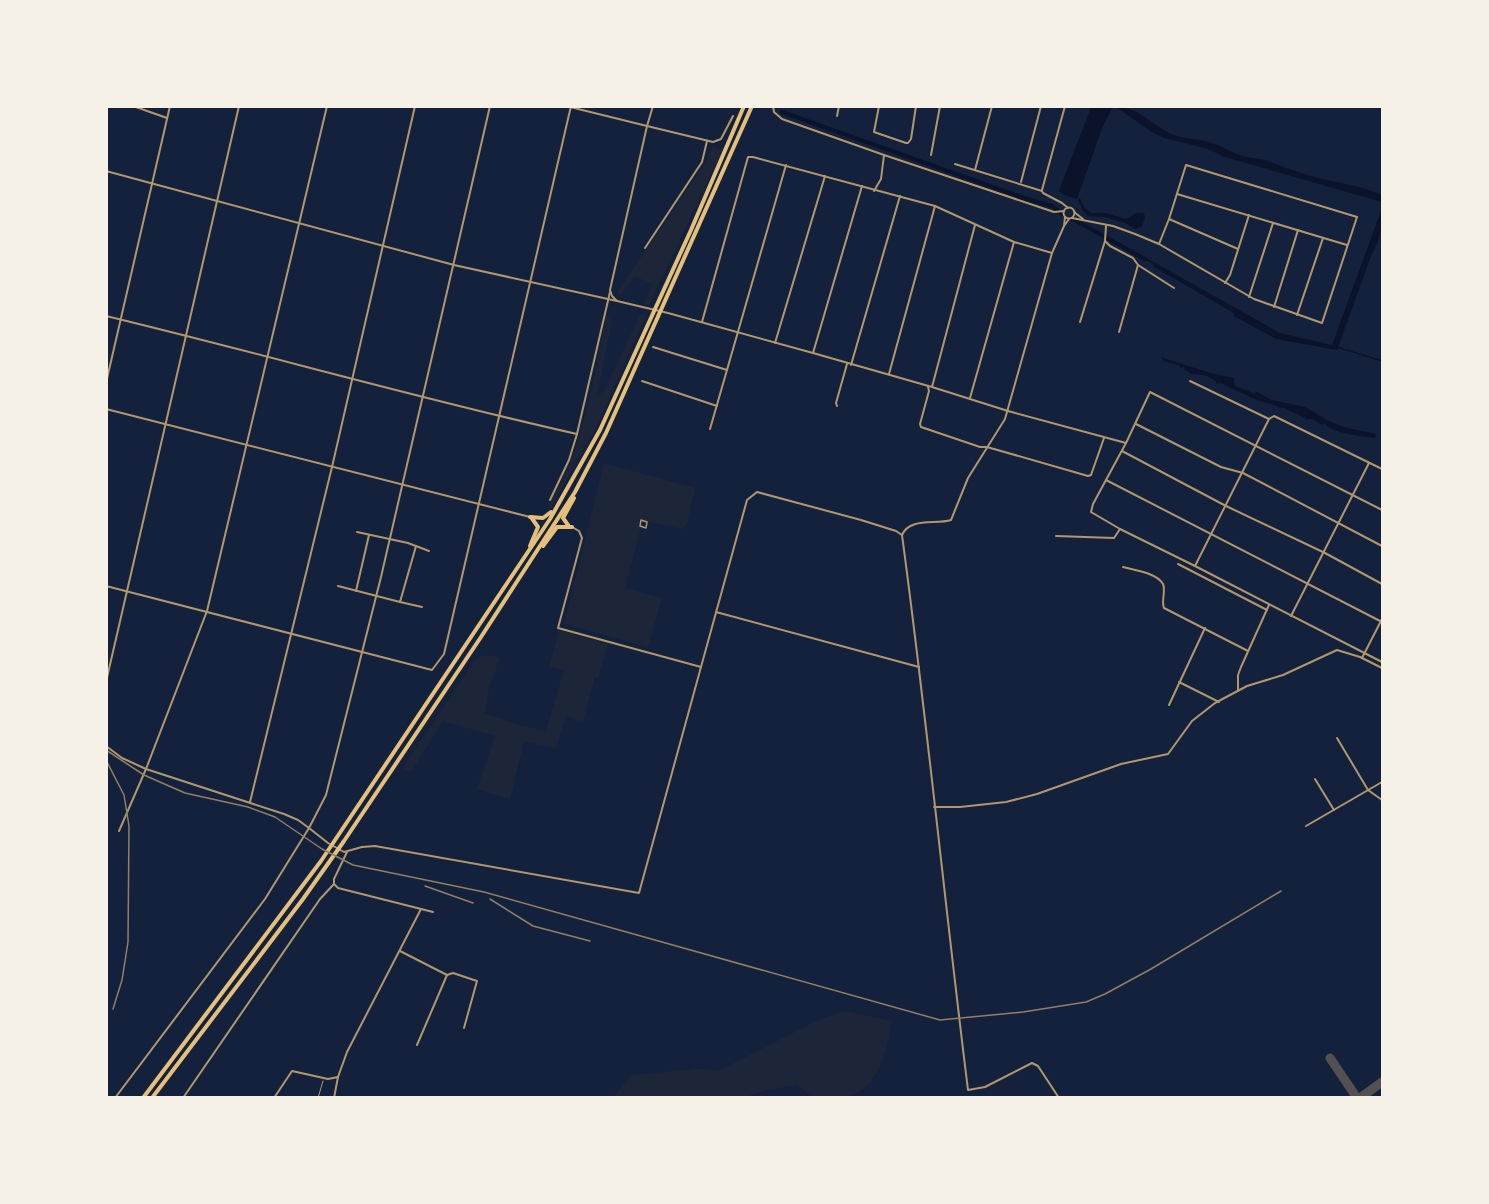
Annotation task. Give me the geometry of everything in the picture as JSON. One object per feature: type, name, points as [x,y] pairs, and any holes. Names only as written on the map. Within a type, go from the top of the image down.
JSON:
[{"type":"highway","points":[[143,1098],[338,837],[506,586],[564,494],[600,430],[744,106]]},
{"type":"highway","points":[[152,1098],[344,841],[575,492],[606,433],[658,320],[752,106]]},
{"type":"highway","points":[[600,430],[605,425],[608,428],[606,433]]},
{"type":"highway","points":[[572,527],[563,518],[575,492]]},
{"type":"highway","points":[[530,516],[545,518],[564,494]]},
{"type":"highway","points":[[529,550],[538,527],[530,516]]},
{"type":"highway","points":[[539,548],[557,527],[572,527]]},
{"type":"highway","points":[[506,586],[506,590],[511,591]]},
{"type":"street","points":[[133,106],[167,118]]},
{"type":"street","points":[[106,383],[170,106]]},
{"type":"street","points":[[106,682],[239,106]]},
{"type":"street","points":[[119,831],[146,769],[207,611],[327,106]]},
{"type":"street","points":[[250,802],[332,467],[415,106]]},
{"type":"street","points":[[115,1098],[265,899],[309,828],[326,795],[390,539],[490,106]]},
{"type":"street","points":[[566,106],[713,142],[721,139],[733,116]]},
{"type":"street","points":[[549,500],[569,460],[578,434],[653,106]]},
{"type":"street","points":[[773,106],[774,112],[782,119],[884,155],[1054,212],[1064,212],[1068,208]]},
{"type":"street","points":[[837,116],[839,106]]},
{"type":"street","points":[[879,106],[874,132],[908,143],[911,139],[916,106]]},
{"type":"street","points":[[931,154],[940,106]]},
{"type":"street","points":[[975,170],[992,106]]},
{"type":"street","points":[[1021,183],[1041,106]]},
{"type":"street","points":[[1042,190],[1065,106]]},
{"type":"street","points":[[106,586],[432,670],[444,654],[570,107]]},
{"type":"street","points":[[645,248],[702,162],[707,141]]},
{"type":"street","points":[[874,190],[881,179],[884,155]]},
{"type":"street","points":[[702,322],[748,158],[753,157],[935,206],[1014,242],[1052,253]]},
{"type":"street","points":[[955,164],[1042,190],[1043,194],[1062,203],[1083,219]]},
{"type":"street","points":[[710,429],[786,165]]},
{"type":"street","points":[[1065,217],[1113,226],[1159,244],[1249,297],[1322,323],[1357,217],[1186,165],[1159,244]]},
{"type":"street","points":[[106,171],[454,264],[702,322],[1126,443]]},
{"type":"street","points":[[775,343],[825,176]]},
{"type":"street","points":[[813,353],[862,186]]},
{"type":"street","points":[[1177,194],[1348,245]]},
{"type":"street","points":[[837,406],[836,403],[900,196]]},
{"type":"street","points":[[889,375],[935,206]]},
{"type":"street","points":[[1064,212],[1064,226]]},
{"type":"street","points":[[1059,1098],[1038,1066],[1032,1063],[985,1087],[969,1090],[934,807],[920,667],[902,535],[904,529],[910,525],[951,520],[968,478],[1008,411],[1052,253],[1064,226],[1074,212]]},
{"type":"street","points":[[1225,283],[1230,275],[1249,216]]},
{"type":"street","points":[[1169,219],[1239,249]]},
{"type":"street","points":[[1249,297],[1273,223]]},
{"type":"street","points":[[932,387],[975,225]]},
{"type":"street","points":[[1080,322],[1105,241],[1106,226]]},
{"type":"street","points":[[1274,307],[1298,230]]},
{"type":"street","points":[[1297,315],[1323,238]]},
{"type":"street","points":[[1105,241],[1174,288]]},
{"type":"street","points":[[969,399],[1014,242]]},
{"type":"street","points":[[1119,332],[1138,265]]},
{"type":"street","points":[[610,292],[617,301]]},
{"type":"street","points":[[106,316],[499,417],[578,434]]},
{"type":"street","points":[[653,347],[727,370]]},
{"type":"street","points":[[642,381],[717,406]]},
{"type":"street","points":[[1190,381],[1269,419]]},
{"type":"street","points":[[928,387],[921,427],[980,447],[1091,476],[1104,438]]},
{"type":"street","points":[[1383,510],[1150,392],[1091,512],[1383,663]]},
{"type":"street","points":[[106,410],[530,516]]},
{"type":"street","points":[[1195,566],[1269,419],[1274,416],[1383,469]]},
{"type":"street","points":[[1136,424],[1221,467],[1243,473],[1383,546]]},
{"type":"street","points":[[1122,451],[1383,584]]},
{"type":"street","points":[[1291,616],[1370,462]]},
{"type":"street","points":[[1107,480],[1382,621],[1362,658]]},
{"type":"street","points":[[106,746],[122,758],[146,769],[292,817],[334,847],[347,852],[375,846],[639,893],[747,500],[757,492],[861,520],[902,535]]},
{"type":"street","points":[[572,527],[579,531],[582,538],[558,628],[700,667]]},
{"type":"street","points":[[1056,536],[1114,538],[1120,529]]},
{"type":"street","points":[[357,532],[429,551]]},
{"type":"street","points":[[356,591],[369,535]]},
{"type":"street","points":[[400,602],[416,546]]},
{"type":"street","points":[[1178,564],[1267,610]]},
{"type":"street","points":[[1123,567],[1154,577],[1162,583],[1164,586],[1162,606],[1164,608],[1248,651]]},
{"type":"street","points":[[338,586],[422,607]]},
{"type":"street","points":[[1238,691],[1238,675],[1270,604]]},
{"type":"street","points":[[716,612],[920,667]]},
{"type":"street","points":[[1169,705],[1205,628]]},
{"type":"street","points":[[934,807],[994,805],[1037,794],[1120,764],[1168,754],[1192,721],[1218,702],[1247,686],[1282,675],[1336,650],[1362,658],[1383,668]]},
{"type":"street","points":[[1179,682],[1218,702]]},
{"type":"street","points":[[1337,738],[1368,790],[1383,800]]},
{"type":"street","points":[[1315,779],[1334,810]]},
{"type":"street","points":[[1306,826],[1383,782]]},
{"type":"street","points":[[183,1098],[320,899],[334,884],[334,879],[347,852]]},
{"type":"street","points":[[334,884],[338,888],[433,912]]},
{"type":"street","points":[[334,1098],[338,1077],[347,1052],[422,909]]},
{"type":"street","points":[[400,951],[447,975],[453,973],[477,981],[464,1028]]},
{"type":"street","points":[[417,1045],[447,975]]},
{"type":"street","points":[[274,1098],[292,1071],[324,1079],[338,1077]]},
{"type":"lane","points":[[318,1098],[324,1079]]},
{"type":"shaded area","points":[[1091,107],[1113,107],[1103,126],[1077,199],[1059,191]]},
{"type":"shaded area","points":[[1116,107],[1132,110],[1177,136],[1209,142],[1242,156],[1265,160],[1302,173],[1373,191],[1382,195],[1382,202],[1225,157],[1205,148],[1164,138]]},
{"type":"shaded area","points":[[712,146],[722,151],[649,305],[644,303],[653,284],[634,276],[621,295],[617,293],[707,160]]},
{"type":"shaded area","points":[[1080,198],[1084,207],[1091,213],[1106,213],[1126,219],[1136,213],[1144,213],[1142,227],[1135,229],[1125,223],[1104,217],[1089,216],[1083,211],[1078,200]]},
{"type":"shaded area","points":[[1382,208],[1379,239],[1337,350],[1276,339],[1234,316],[1234,313],[1141,258],[1143,256],[1280,333],[1332,345]]},
{"type":"shaded area","points":[[641,313],[646,316],[594,431],[551,508],[547,508],[574,453],[592,386],[606,317],[612,320],[597,396],[604,391]]},
{"type":"shaded area","points":[[1161,357],[1210,373],[1234,378],[1235,386],[1257,392],[1272,400],[1305,407],[1344,427],[1376,434],[1375,438],[1339,432],[1324,423],[1322,425],[1312,419],[1305,419],[1284,408],[1259,401],[1220,383],[1216,384],[1216,381],[1207,376],[1191,374],[1185,371],[1184,367],[1180,368],[1179,365],[1163,361]]},
{"type":"shaded area","points":[[604,463],[695,488],[687,524],[682,529],[640,520],[638,525],[641,527],[625,588],[662,598],[648,647],[564,624]]},
{"type":"shaded area","points":[[559,630],[608,644],[598,678],[595,677],[583,722],[566,716],[556,748],[524,742],[510,799],[477,789],[495,736],[443,721],[411,772],[402,769],[475,660],[485,655],[500,657],[488,692],[485,713],[518,725],[546,731],[564,670],[549,667]]},
{"type":"shaded area","points":[[845,1011],[892,1021],[887,1046],[878,1070],[864,1088],[854,1094],[841,1098],[812,1097],[797,1085],[766,1090],[745,1097],[613,1097],[632,1075],[695,1069],[720,1070],[823,1018]]},
{"type":"waterway","points":[[782,112],[1052,206],[1062,214]]},
{"type":"waterway","points":[[1071,218],[1145,259]]},
{"type":"waterway","points":[[1337,347],[1382,361]]},
{"type":"taxiway","points":[[1330,1058],[1357,1098]]},
{"type":"taxiway","points":[[1360,1098],[1382,1082]]},
{"type":"railway","points":[[106,750],[144,775],[185,793],[248,807],[275,817],[322,849],[353,865],[484,892],[940,1020],[1023,1012],[1086,1002],[1151,969],[1281,891]]},
{"type":"railway","points":[[106,760],[124,795],[129,826],[128,942],[122,980],[113,1009]]},
{"type":"railway","points":[[425,886],[473,903]]},
{"type":"railway","points":[[490,899],[533,926],[590,941]]}]
